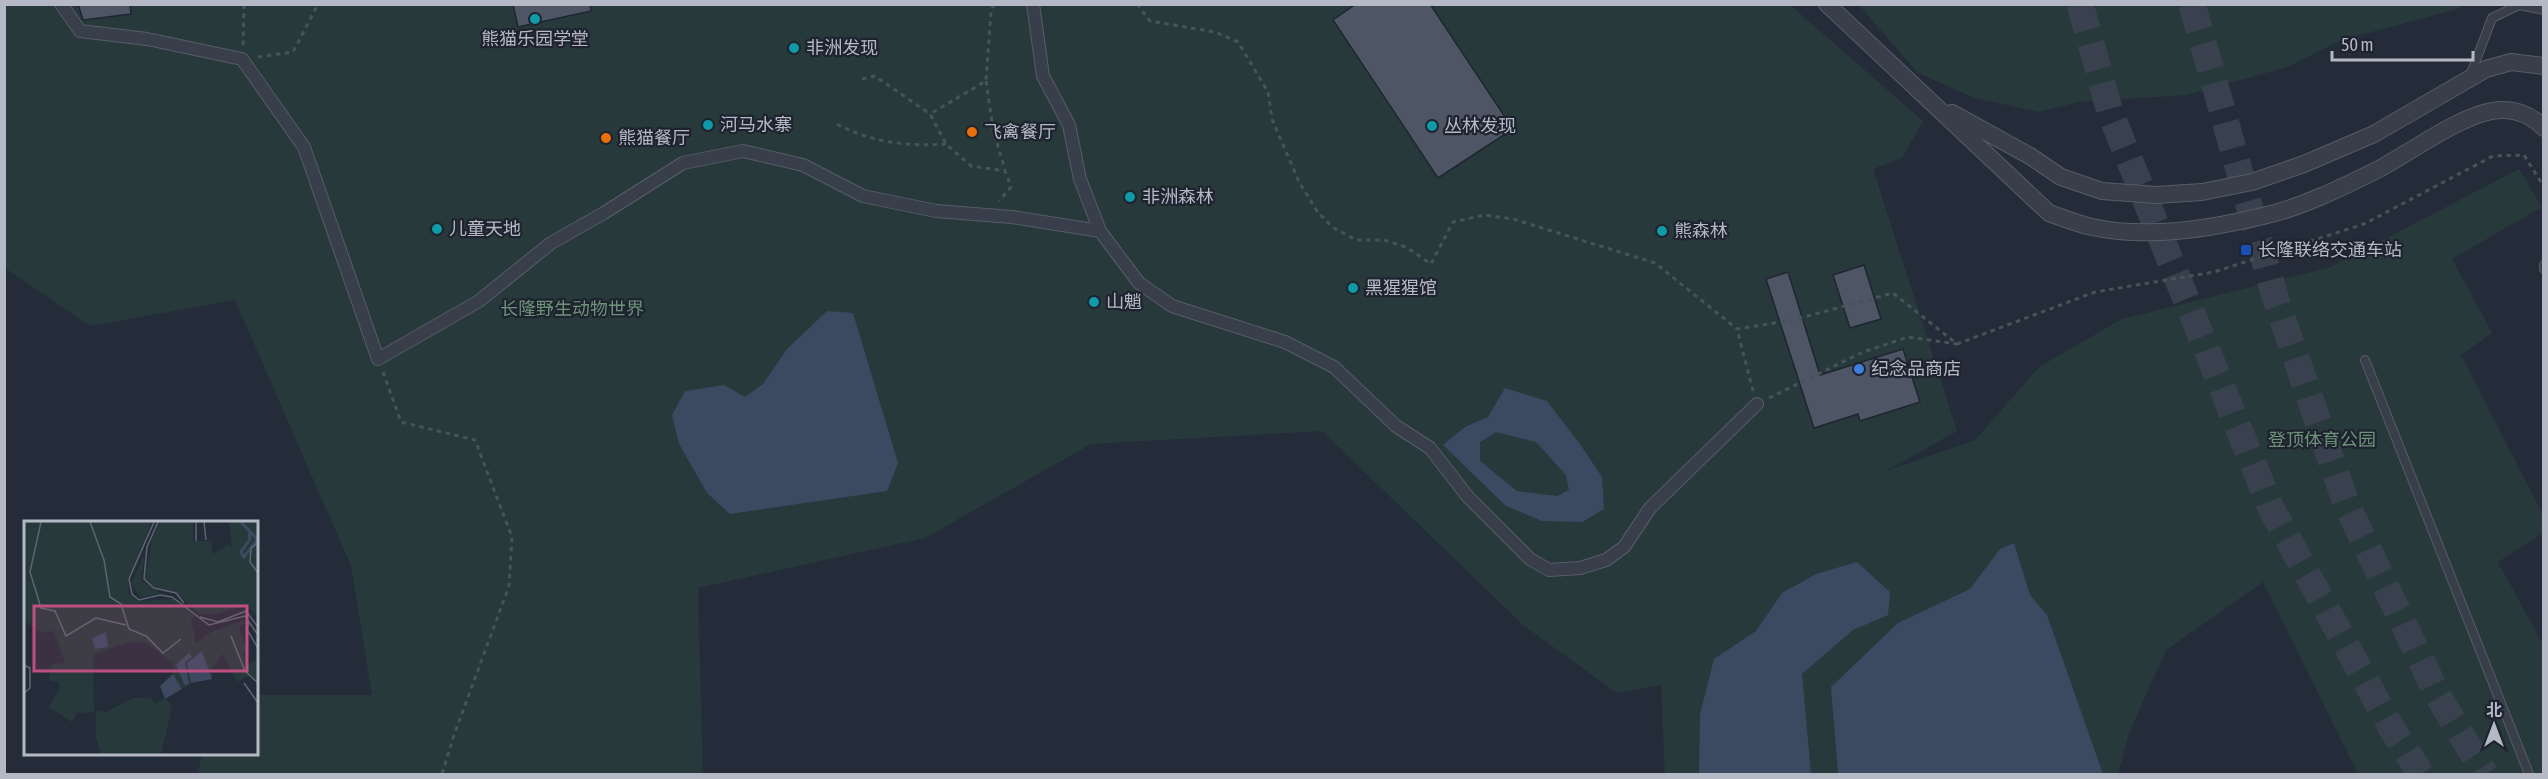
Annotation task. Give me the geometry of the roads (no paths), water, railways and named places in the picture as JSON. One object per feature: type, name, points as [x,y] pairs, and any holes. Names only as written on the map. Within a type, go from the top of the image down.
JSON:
[{"type":"street","points":[[61,4],[80,31],[147,39],[242,59],[304,147],[378,359],[479,301],[551,243],[604,213],[683,163],[743,152],[803,165],[863,196],[936,211],[987,215],[1100,231]]},
{"type":"street","points":[[1033,4],[1043,76],[1069,125],[1080,178],[1100,231],[1139,283],[1172,306],[1286,342],[1334,367],[1396,426],[1430,448],[1468,497],[1530,559],[1549,570],[1580,568],[1606,560],[1624,548],[1650,508],[1756,404]]},
{"type":"street","points":[[1827,4],[2049,213],[2092,227],[2144,233],[2201,229],[2266,216],[2319,196],[2376,170],[2473,116],[2503,110],[2533,117],[2544,128]]},
{"type":"street","points":[[1933,102],[2030,156],[2061,177],[2102,191],[2156,195],[2202,192],[2252,182],[2304,164],[2374,134],[2486,69],[2511,62],[2544,66]]},
{"type":"lane","points":[[2468,79],[2492,18],[2519,5],[2544,10]]},
{"type":"lane","points":[[2365,360],[2529,774]]},
{"type":"water","points":[[827,311],[853,313],[898,463],[887,491],[730,514],[707,493],[679,444],[672,415],[685,391],[724,385],[745,397],[763,384],[787,349]]},
{"type":"water","points":[[1505,388],[1547,401],[1602,477],[1604,509],[1582,522],[1542,521],[1506,506],[1443,445],[1465,427],[1488,417]],"holes":[[[1496,432],[1536,442],[1566,475],[1569,490],[1557,496],[1517,491],[1480,461],[1480,442]]]},
{"type":"water","points":[[2014,543],[2030,595],[2047,615],[2103,774],[1838,774],[1831,687],[1898,623],[1970,589],[2000,549]]},
{"type":"water","points":[[1857,562],[1890,592],[1888,615],[1853,630],[1802,674],[1811,774],[1699,774],[1700,714],[1714,659],[1756,631],[1782,593],[1816,574]]},
{"type":"tunnel","points":[[2080,4],[2110,112],[2271,508],[2392,729],[2421,774]]},
{"type":"tunnel","points":[[2192,4],[2275,297],[2346,503],[2438,696],[2485,774]]},
{"type":"place","name":"熊猫乐园学堂","points":[[535,19]]},
{"type":"place","name":"非洲发现","points":[[794,48]]},
{"type":"place","name":"河马水寨","points":[[708,125]]},
{"type":"place","name":"丛林发现","points":[[1432,126]]},
{"type":"place","name":"飞禽餐厅","points":[[972,132]]},
{"type":"place","name":"熊猫餐厅","points":[[606,138]]},
{"type":"place","name":"非洲森林","points":[[1130,197]]},
{"type":"place","name":"儿童天地","points":[[437,229]]},
{"type":"place","name":"熊森林","points":[[1662,231]]},
{"type":"place","name":"长隆联络交通车站","points":[[2246,250]]},
{"type":"place","name":"黑猩猩馆","points":[[1353,288]]},
{"type":"place","name":"山魈","points":[[1094,302]]},
{"type":"place","name":"纪念品商店","points":[[1859,369]]},
{"type":"park label","name":"长隆野生动物世界","points":[[572,309]]},
{"type":"park label","name":"登顶体育公园","points":[[2322,440]]}]
